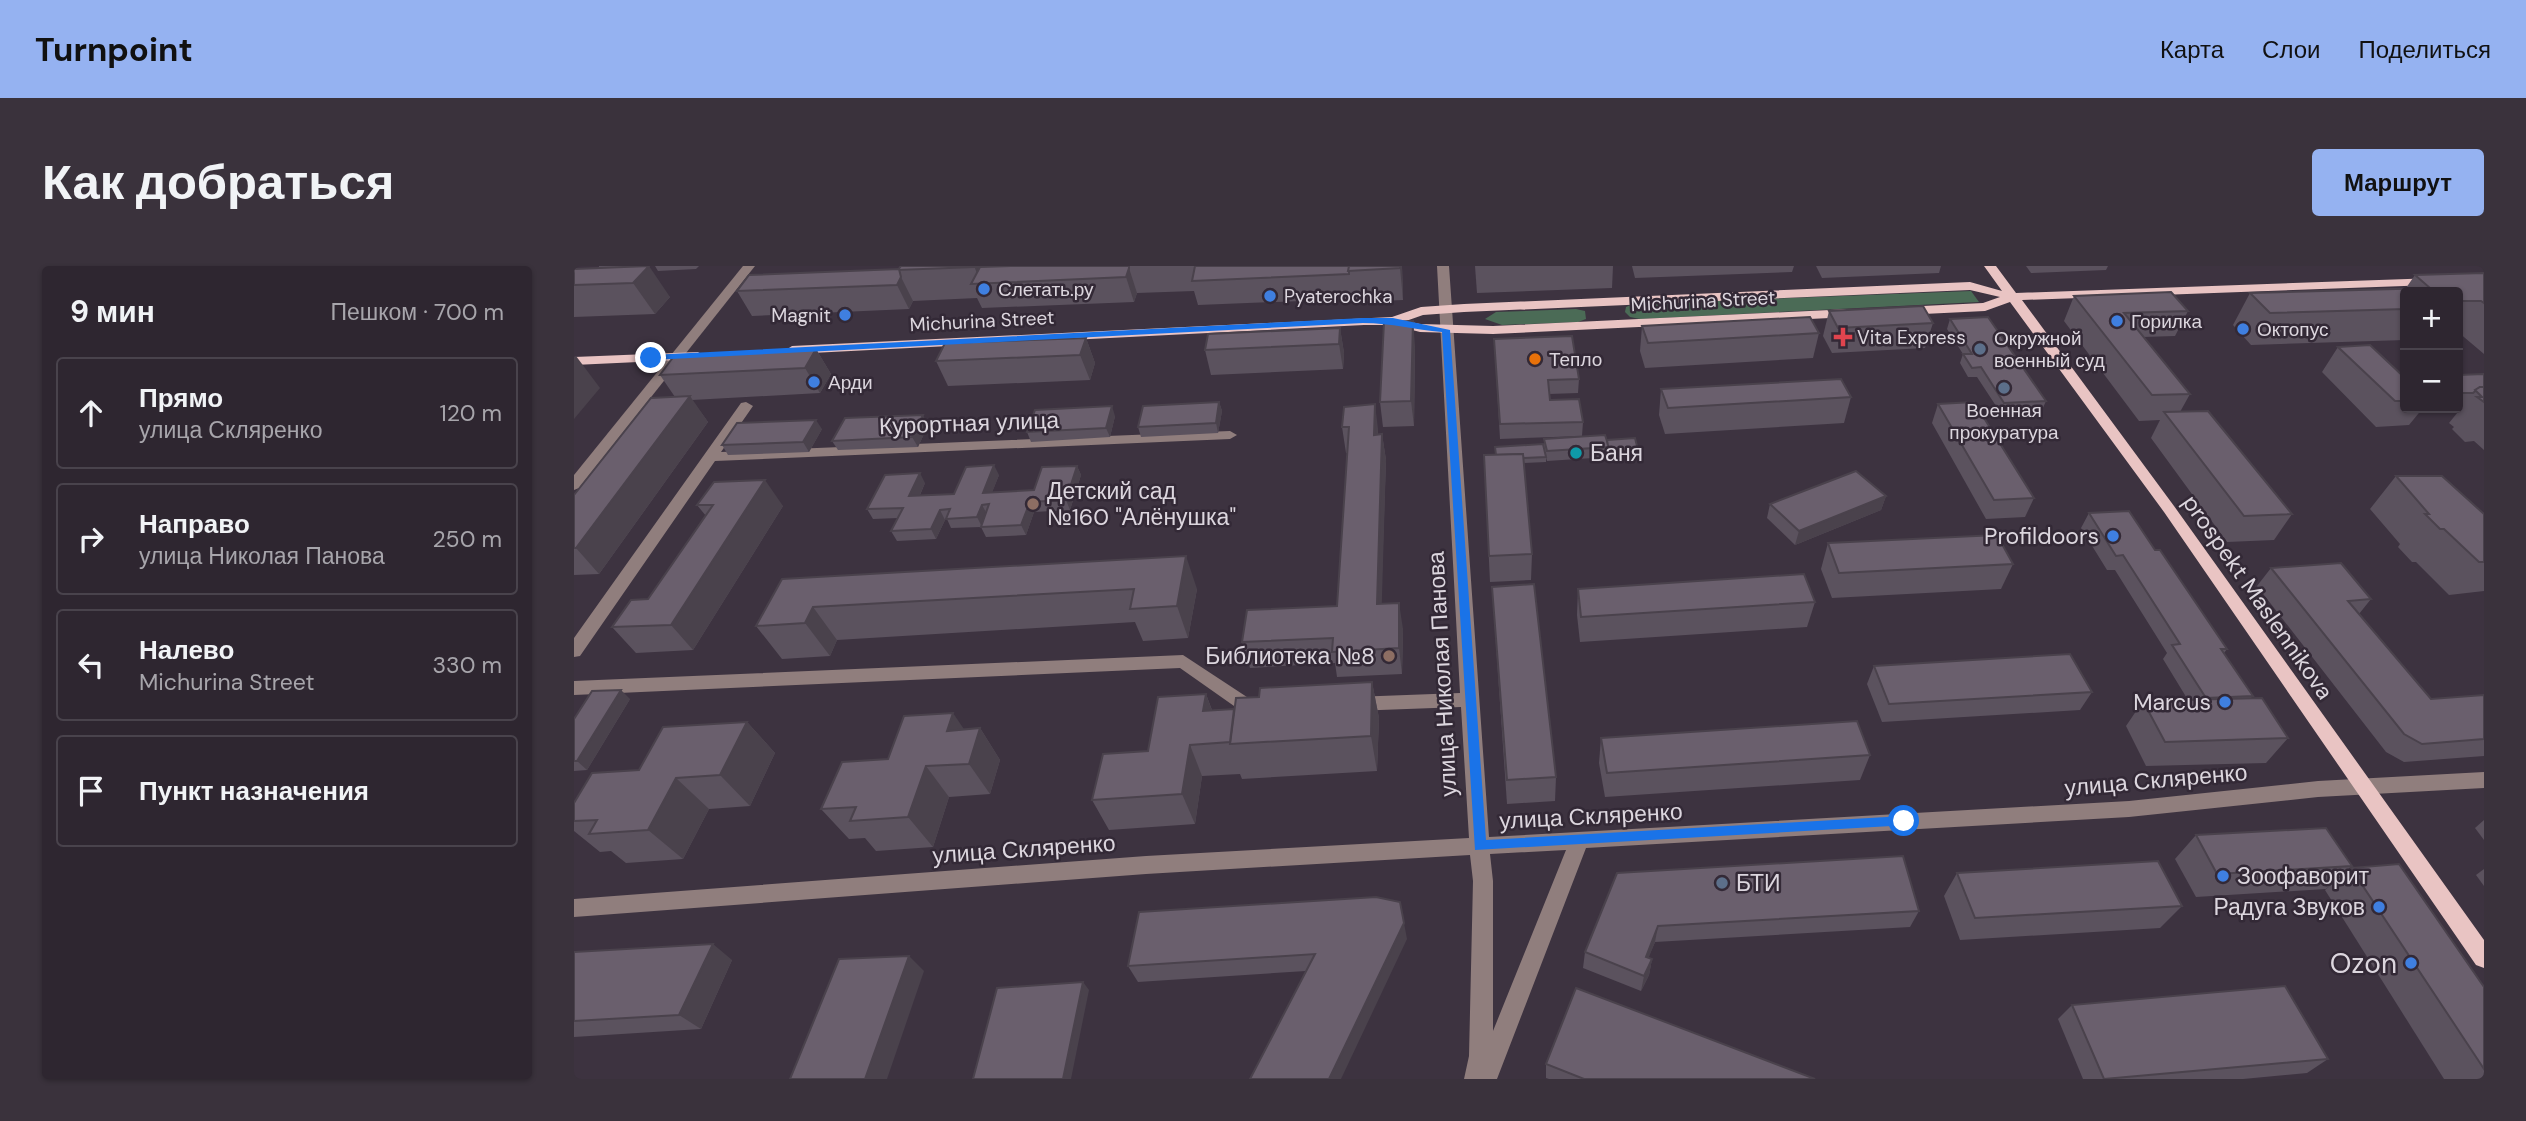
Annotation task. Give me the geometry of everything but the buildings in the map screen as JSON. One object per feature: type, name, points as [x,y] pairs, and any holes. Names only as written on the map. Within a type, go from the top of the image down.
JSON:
[{"type":"main road","name":"prospekt Maslennikova","points":[[1990,266],[2169,509],[2484,958]]},
{"type":"main road","name":"Michurina Street","points":[[1393,321],[1421,311],[1444,309],[1969,286],[2013,297],[2447,280]]},
{"type":"main road","name":"Michurina Street","points":[[1891,312],[1985,307],[2013,297]]},
{"type":"main road","name":"Michurina Street","points":[[780,351],[1393,321],[1420,328],[1446,330],[1520,329],[1863,313]]},
{"type":"main road","points":[[574,361],[714,355]]},
{"type":"street","points":[[574,485],[749,266]]},
{"type":"street","name":"улица Николая Панова","points":[[1443,266],[1483,881],[1481,1056],[1476,1079]]},
{"type":"street","points":[[574,651],[746,406]]},
{"type":"street","name":"Курортная улица","points":[[710,457],[1230,435]]},
{"type":"street","points":[[574,688],[1184,661],[1250,708],[1276,707]]},
{"type":"street","points":[[1330,705],[1471,700]]},
{"type":"street","name":"улица Скляренко","points":[[574,908],[1132,866],[2129,809],[2318,789],[2484,780]]},
{"type":"street","points":[[1485,1079],[1579,842]]},
{"type":"green space","points":[[1971,291],[1979,302],[1640,319],[1630,317],[1625,312],[1626,307],[1633,304]]},
{"type":"green space","points":[[1576,309],[1585,311],[1586,319],[1578,322],[1502,325],[1485,319],[1496,312]]},
{"type":"place","name":"Слетать.ру","points":[[984,289]]},
{"type":"place","name":"Pyaterochka","points":[[1270,296]]},
{"type":"place","name":"Magnit","points":[[845,315]]},
{"type":"place","name":"Горилка","points":[[2117,321]]},
{"type":"place","name":"Октопус","points":[[2243,329]]},
{"type":"place","name":"Vita Express","points":[[1843,337]]},
{"type":"place","name":"Окружной военный суд","points":[[1980,349]]},
{"type":"place","name":"Тепло","points":[[1535,359]]},
{"type":"place","name":"Арди","points":[[814,382]]},
{"type":"place","name":"Военная прокуратура","points":[[2004,388]]},
{"type":"place","name":"Баня","points":[[1576,453]]},
{"type":"place","name":"Детский сад №160 \"Алёнушка\"","points":[[1033,504]]},
{"type":"place","name":"Profildoors","points":[[2113,536]]},
{"type":"place","name":"Библиотека №8","points":[[1389,656]]},
{"type":"place","name":"Marcus","points":[[2225,702]]},
{"type":"place","name":"Зоофаворит","points":[[2223,876]]},
{"type":"place","name":"БТИ","points":[[1722,883]]},
{"type":"place","name":"Радуга Звуков","points":[[2379,907]]},
{"type":"place","name":"Ozon","points":[[2411,963]]},
{"type":"route","points":[[651,358],[1363,321],[1393,321],[1420,328],[1446,330],[1480,846],[1904,821]]}]
